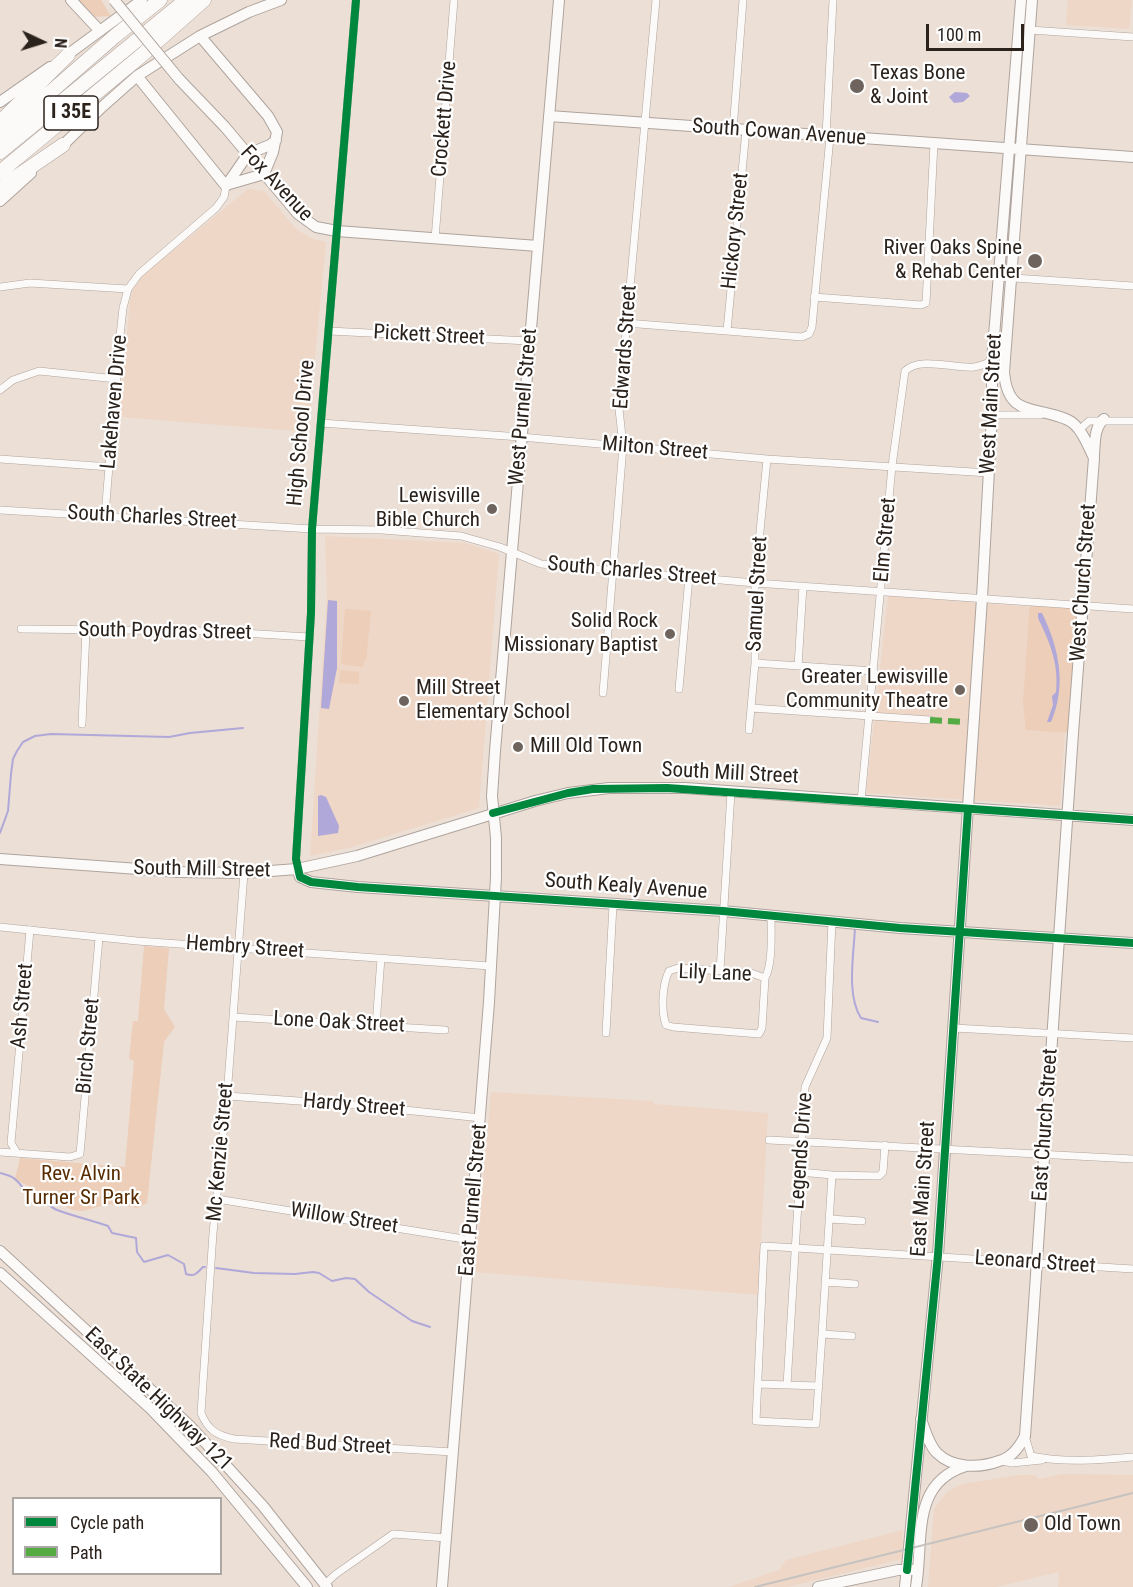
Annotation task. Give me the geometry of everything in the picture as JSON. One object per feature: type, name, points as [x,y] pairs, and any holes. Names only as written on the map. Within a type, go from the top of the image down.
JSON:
[{"type":"highway","name":"I 35E","points":[[0,136],[160,0]]},
{"type":"highway","points":[[0,152],[186,0]]},
{"type":"highway","name":"I 35E","points":[[0,172],[142,55],[204,0]]},
{"type":"highway","points":[[0,122],[68,55]]},
{"type":"highway","points":[[0,188],[63,145]]},
{"type":"main road","points":[[71,0],[100,31]]},
{"type":"main road","name":"Fox Avenue","points":[[114,0],[179,79],[307,222],[327,230],[538,246]]},
{"type":"main road","points":[[0,102],[142,0]]},
{"type":"main road","points":[[0,201],[137,76],[200,36],[249,12],[281,0]]},
{"type":"main road","name":"West Purnell Street","points":[[493,813],[494,759],[559,0]]},
{"type":"main road","name":"West Main Street","points":[[1021,0],[1011,277],[1004,372],[1005,383],[1012,400],[1028,410],[1048,415]]},
{"type":"main road","name":"West Main Street","points":[[968,809],[992,415],[992,361],[999,277],[1032,0]]},
{"type":"main road","points":[[200,36],[268,116],[277,132],[273,152],[264,174],[226,186]]},
{"type":"main road","points":[[137,76],[226,186]]},
{"type":"main road","name":"South Cowan Avenue","points":[[549,116],[1133,157]]},
{"type":"main road","points":[[226,186],[248,154],[276,140]]},
{"type":"main road","points":[[1048,415],[1069,420],[1079,430],[1094,458]]},
{"type":"main road","name":"West Church Street","points":[[1067,814],[1094,458],[1097,430],[1104,419]]},
{"type":"main road","name":"South Mill Street","points":[[0,859],[180,873],[244,873],[297,869],[395,845],[493,813],[568,793],[609,788],[667,788],[1133,820]]},
{"type":"main road","name":"East Main Street","points":[[905,1587],[938,1255],[968,809]]},
{"type":"main road","name":"East Purnell Street","points":[[442,1587],[481,1118],[494,896],[496,838],[493,813]]},
{"type":"main road","name":"East Church Street","points":[[1025,1436],[1067,814]]},
{"type":"main road","points":[[314,866],[314,874],[318,881],[324,884]]},
{"type":"main road","name":"South Kealy Avenue","points":[[297,869],[300,876],[311,882],[324,884],[723,911],[959,932],[1133,943]]},
{"type":"main road","name":"East State Highway 121","points":[[0,1251],[191,1427],[263,1506],[326,1586]]},
{"type":"main road","name":"East State Highway 121","points":[[0,1273],[150,1408],[212,1472],[307,1587]]},
{"type":"main road","points":[[921,1419],[937,1453],[950,1462],[966,1466]]},
{"type":"main road","points":[[179,1438],[191,1427]]},
{"type":"main road","points":[[916,1587],[923,1508],[937,1481],[950,1471],[1000,1461],[1021,1444],[1025,1436]]},
{"type":"main road","points":[[818,1587],[919,1569]]},
{"type":"street","name":"High School Drive","points":[[297,869],[312,529],[356,0]]},
{"type":"street","name":"Crockett Drive","points":[[435,239],[454,0]]},
{"type":"street","name":"Edwards Street","points":[[603,693],[623,446],[619,409],[656,0]]},
{"type":"street","points":[[733,130],[743,0]]},
{"type":"street","points":[[627,323],[802,337],[809,334],[812,327],[828,136],[833,0]]},
{"type":"street","points":[[1030,30],[1133,37]]},
{"type":"street","name":"Hickory Street","points":[[727,331],[746,130]]},
{"type":"street","points":[[814,297],[921,305],[926,303],[934,143]]},
{"type":"street","points":[[0,287],[30,283],[128,289],[139,274],[216,208],[224,197],[226,186]]},
{"type":"street","points":[[999,277],[1133,286]]},
{"type":"street","name":"Lakehaven Drive","points":[[105,515],[123,308],[128,289]]},
{"type":"street","name":"Pickett Street","points":[[329,331],[529,341]]},
{"type":"street","name":"Elm Street","points":[[861,801],[892,466],[905,371],[910,366],[922,364],[975,367],[992,361]]},
{"type":"street","points":[[0,390],[13,380],[39,371],[117,379]]},
{"type":"street","points":[[992,415],[1048,415]]},
{"type":"street","points":[[1079,430],[1089,421],[1104,419],[1133,421]]},
{"type":"street","name":"Milton Street","points":[[321,423],[521,437],[767,459],[988,473]]},
{"type":"street","points":[[0,459],[110,467]]},
{"type":"street","name":"Samuel Street","points":[[749,730],[755,663],[755,583],[767,459]]},
{"type":"street","name":"South Charles Street","points":[[0,510],[461,536],[481,541],[542,564],[755,583],[1133,609]]},
{"type":"street","points":[[679,689],[689,577]]},
{"type":"street","points":[[798,666],[803,586]]},
{"type":"street","name":"South Poydras Street","points":[[21,629],[209,631],[309,637]]},
{"type":"street","points":[[82,724],[86,630]]},
{"type":"street","points":[[755,663],[874,671]]},
{"type":"street","points":[[751,708],[930,720]]},
{"type":"street","points":[[720,971],[731,792]]},
{"type":"street","name":"Mc Kenzie Street","points":[[209,1429],[201,1413],[244,873]]},
{"type":"street","points":[[606,1033],[613,904]]},
{"type":"street","points":[[765,978],[770,958],[771,915]]},
{"type":"street","name":"Legends Drive","points":[[787,1385],[805,1087],[827,1038],[832,921]]},
{"type":"street","name":"Hembry Street","points":[[0,927],[99,938],[490,966]]},
{"type":"street","name":"Ash Street","points":[[17,1153],[11,1143],[30,930]]},
{"type":"street","name":"Birch Street","points":[[17,1153],[70,1157],[80,1154],[99,938]]},
{"type":"street","points":[[376,1025],[381,958]]},
{"type":"street","name":"Lily Lane","points":[[678,968],[751,973],[765,978],[762,1028],[759,1034],[666,1025],[663,1016],[666,978],[669,971],[678,968]]},
{"type":"street","name":"Lone Oak Street","points":[[233,1017],[445,1030]]},
{"type":"street","points":[[954,1028],[1133,1038]]},
{"type":"street","name":"Hardy Street","points":[[227,1096],[356,1105],[481,1118]]},
{"type":"street","points":[[769,1140],[1133,1159]]},
{"type":"street","points":[[800,1172],[879,1176],[883,1172],[885,1145]]},
{"type":"street","points":[[0,1152],[17,1153]]},
{"type":"street","points":[[819,1386],[758,1384],[756,1421],[816,1424],[819,1386],[832,1175]]},
{"type":"street","name":"Willow Street","points":[[217,1199],[470,1240]]},
{"type":"street","points":[[829,1219],[862,1221]]},
{"type":"street","name":"Leonard Street","points":[[758,1384],[764,1246],[938,1255],[1133,1269]]},
{"type":"street","points":[[825,1282],[855,1284]]},
{"type":"street","points":[[822,1334],[852,1336]]},
{"type":"street","name":"Red Bud Street","points":[[209,1429],[217,1435],[259,1442],[453,1452]]},
{"type":"street","points":[[1025,1436],[1031,1456],[1094,1459],[1133,1456]]},
{"type":"street","points":[[1000,1461],[1012,1463],[1050,1458]]},
{"type":"street","points":[[326,1586],[336,1574],[393,1534],[447,1538]]},
{"type":"shaded area","points":[[1068,0],[1132,0],[1129,29],[1066,25]]},
{"type":"shaded area","points":[[955,92],[967,93],[970,96],[963,102],[954,103],[949,97]]},
{"type":"shaded area","points":[[248,189],[264,191],[297,230],[313,239],[326,242],[308,432],[120,417],[130,298],[134,287],[142,276]]},
{"type":"shaded area","name":"Mill Street Elementary School","points":[[325,536],[465,543],[499,554],[479,808],[352,847],[310,856],[327,595]]},
{"type":"shaded area","points":[[888,596],[1073,610],[1060,806],[866,793]]},
{"type":"shaded area","points":[[328,600],[337,601],[337,668],[329,709],[321,708]]},
{"type":"shaded area","points":[[1038,613],[1042,613],[1048,626],[1059,667],[1059,694],[1051,722],[1047,722],[1053,705],[1052,696],[1056,692],[1056,672],[1053,654]]},
{"type":"shaded area","points":[[318,796],[326,797],[339,826],[338,833],[318,836]]},
{"type":"shaded area","points":[[491,1092],[653,1101],[654,1104],[768,1113],[758,1295],[475,1272]]},
{"type":"shaded area","points":[[1062,1474],[1133,1475],[1133,1587],[1058,1587],[1059,1572],[996,1587],[928,1587],[934,1509],[947,1492],[962,1484],[1018,1475],[1035,1475],[1039,1479]]},
{"type":"shaded area","points":[[903,1530],[902,1559],[787,1587],[729,1587],[779,1570],[786,1560]]},
{"type":"green space","points":[[74,0],[101,0],[111,16],[93,17]]},
{"type":"green space","points":[[1030,601],[1082,605],[1073,733],[1026,730],[1023,703]]},
{"type":"green space","points":[[345,609],[371,611],[366,661],[363,667],[341,664]]},
{"type":"green space","points":[[340,670],[359,672],[359,684],[339,683]]},
{"type":"green space","name":"Rev. Alvin Turner Sr Park","points":[[144,946],[169,948],[164,1009],[175,1027],[164,1042],[147,1203],[138,1208],[109,1204],[82,1211],[72,1210],[15,1179],[20,1158],[125,1167],[134,1061],[129,1059],[133,1021],[138,1021]]},
{"type":"waterway","points":[[0,833],[8,811],[13,759],[23,742],[35,736],[51,734],[169,737],[243,728]]},
{"type":"waterway","points":[[855,927],[852,986],[856,1009],[861,1018],[878,1022]]},
{"type":"waterway","points":[[0,1173],[8,1175],[25,1191],[37,1194],[57,1210],[108,1226],[112,1233],[136,1238],[137,1252],[144,1262],[168,1255],[184,1264],[186,1274],[192,1275],[205,1267]]},
{"type":"waterway","points":[[216,1268],[254,1273],[313,1272],[332,1281],[355,1279],[369,1292],[412,1321],[430,1327]]},
{"type":"railway","points":[[755,1587],[1133,1493]]},
{"type":"marked path","points":[[930,720],[966,722]]},
{"type":"cycle path","points":[[356,0],[312,529],[311,613],[296,859],[300,877],[311,882],[358,887],[723,911],[900,928],[1133,943]]},
{"type":"cycle path","points":[[493,813],[568,793],[593,789],[667,788],[1133,820]]},
{"type":"cycle path","points":[[907,1570],[938,1255],[968,809]]},
{"type":"place","name":"Texas Bone & Joint","points":[[857,86]]},
{"type":"place","name":"River Oaks Spine & Rehab Center","points":[[1035,261]]},
{"type":"place","name":"Lewisville Bible Church","points":[[492,509]]},
{"type":"place","name":"Solid Rock Missionary Baptist","points":[[670,634]]},
{"type":"place","name":"Greater Lewisville Community Theatre","points":[[960,690]]},
{"type":"place","name":"Mill Street Elementary School","points":[[404,701]]},
{"type":"place","name":"Mill Old Town","points":[[518,747]]},
{"type":"place","name":"Old Town","points":[[1031,1525]]}]
